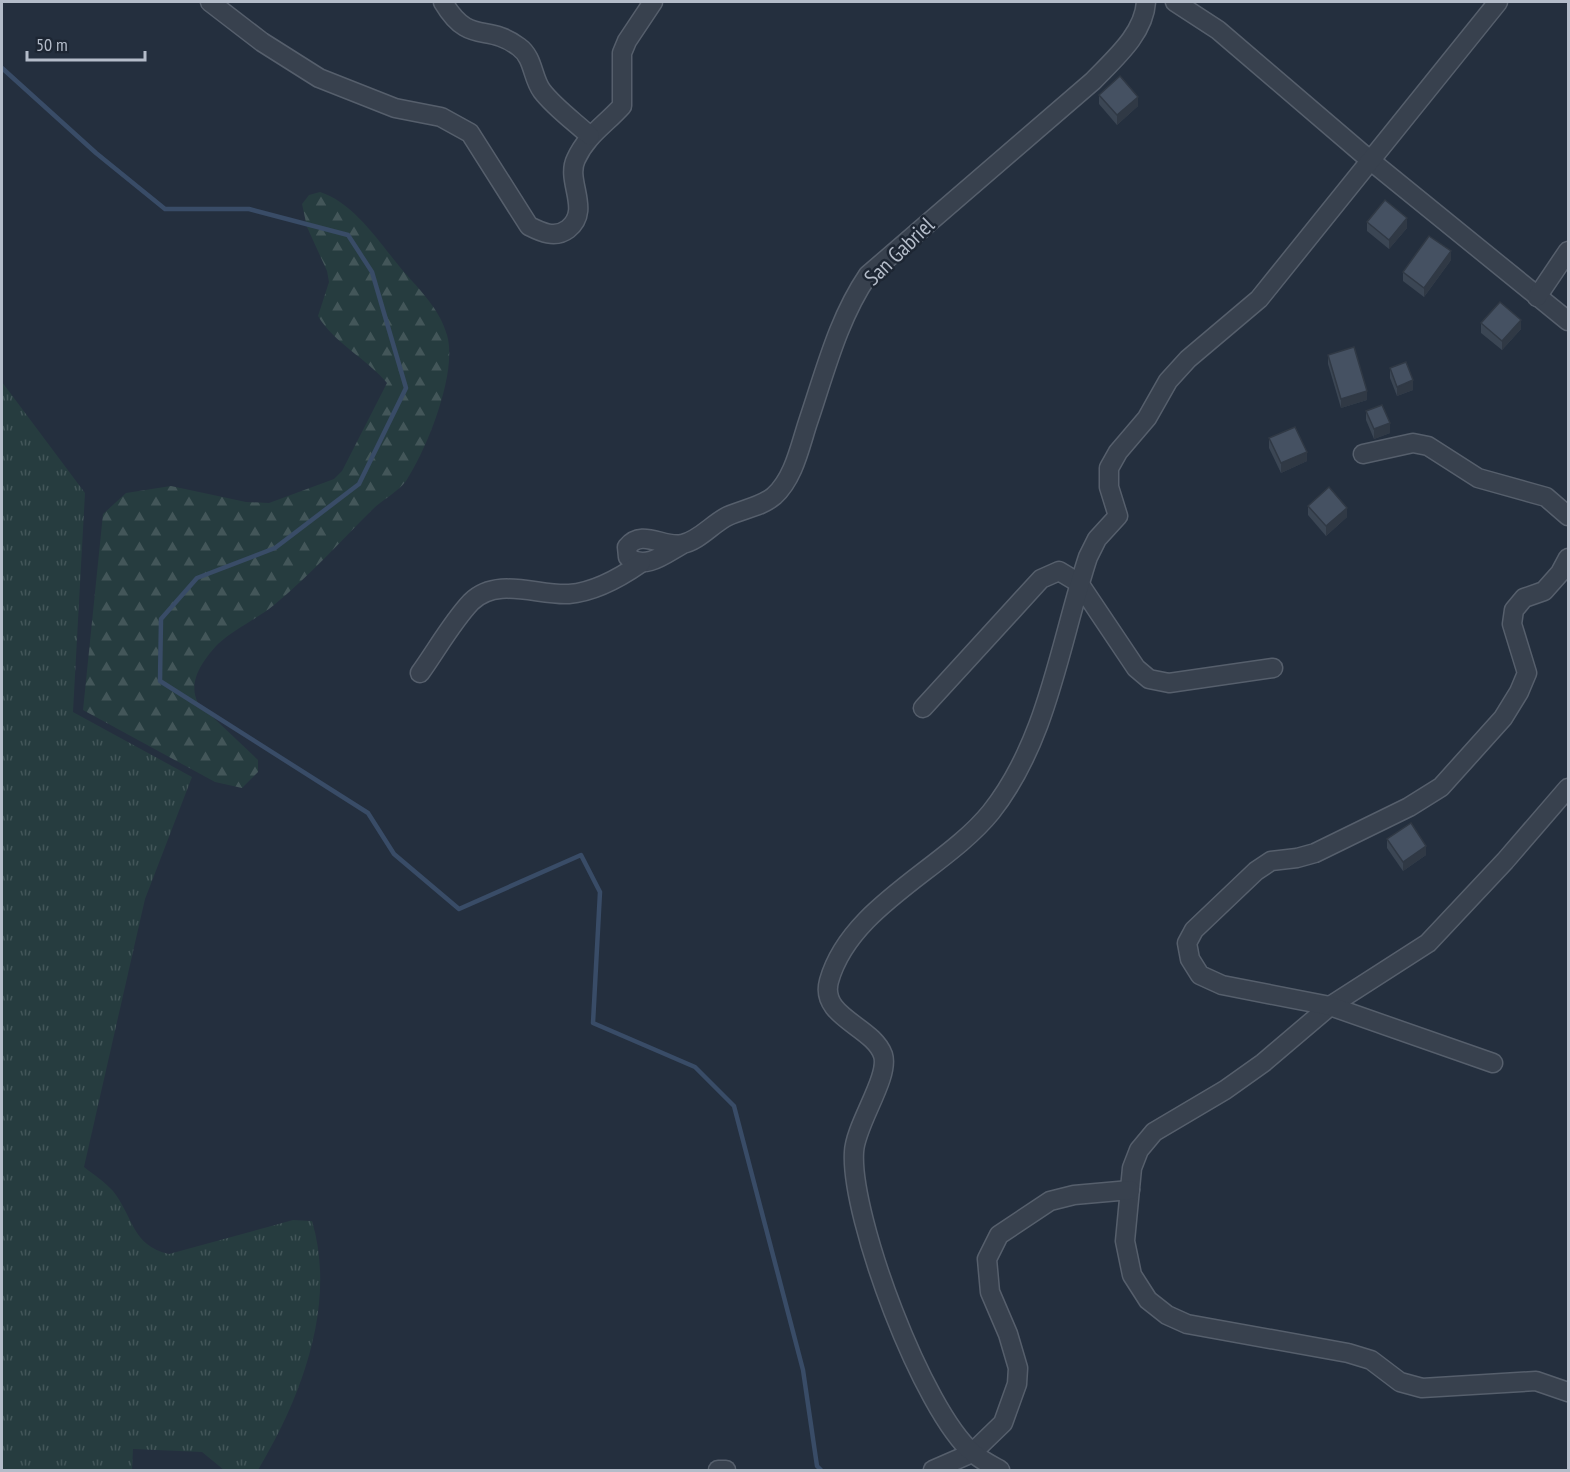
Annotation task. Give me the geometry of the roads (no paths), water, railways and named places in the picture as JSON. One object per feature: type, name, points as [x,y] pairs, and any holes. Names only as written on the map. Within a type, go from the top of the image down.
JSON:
[{"type":"street","points":[[210,2],[262,42],[319,78],[395,108],[441,117],[470,133],[529,226],[545,234],[563,233],[574,225],[580,207],[574,161],[590,136],[608,122],[622,106],[622,53],[627,41],[653,2]]},
{"type":"street","points":[[443,2],[454,20],[467,30],[503,37],[521,48],[532,65],[541,90],[590,136]]},
{"type":"street","points":[[1175,2],[1218,30],[1371,161],[1569,321]]},
{"type":"street","points":[[1000,1470],[972,1453],[926,1388],[878,1269],[860,1200],[854,1153],[857,1136],[883,1071],[883,1055],[866,1033],[833,1007],[828,995],[829,982],[837,962],[858,931],[882,906],[974,829],[989,814],[1009,786],[1036,732],[1079,582],[1097,539],[1118,516],[1110,487],[1109,468],[1118,452],[1147,418],[1168,381],[1188,359],[1259,299],[1498,2]]},
{"type":"street","name":"San Gabriel","points":[[420,674],[472,601],[488,592],[507,589],[570,594],[623,576],[641,563],[646,564],[684,544],[727,516],[761,504],[784,485],[839,329],[854,297],[868,275],[1093,81],[1122,51],[1138,29],[1149,4]]},
{"type":"street","points":[[1537,297],[1569,251]]},
{"type":"street","points":[[1363,454],[1413,443],[1428,446],[1478,478],[1546,497],[1569,516]]},
{"type":"street","points":[[1493,1063],[1330,1006],[1221,985],[1200,975],[1190,959],[1187,943],[1194,930],[1256,871],[1271,861],[1315,853],[1409,807],[1441,787],[1503,718],[1519,693],[1527,674],[1512,624],[1514,610],[1524,598],[1544,591],[1560,573],[1569,558]]},
{"type":"street","points":[[923,708],[1041,579],[1059,571],[1079,582],[1136,668],[1149,679],[1169,683],[1273,668]]},
{"type":"street","points":[[1569,788],[1428,943],[1330,1006],[1263,1063],[1225,1090],[1154,1132],[1139,1150],[1132,1168],[1125,1240],[1132,1275],[1148,1300],[1167,1316],[1187,1324],[1348,1353],[1371,1360],[1400,1382],[1422,1388],[1536,1381],[1569,1392]]},
{"type":"street","points":[[933,1470],[972,1453],[1003,1423],[1017,1383],[1018,1368],[1008,1334],[990,1292],[987,1259],[999,1235],[1050,1201],[1074,1195],[1130,1190]]},
{"type":"street","points":[[718,1470],[726,1470]]},
{"type":"waterway","points":[[2,68],[96,153],[165,209],[249,209],[348,235],[372,272],[406,388],[359,484],[275,548],[197,578],[161,619],[160,681],[368,813],[394,854],[459,909],[581,855],[600,892],[593,1023],[695,1067],[734,1106],[803,1370],[817,1466],[821,1470]]}]
